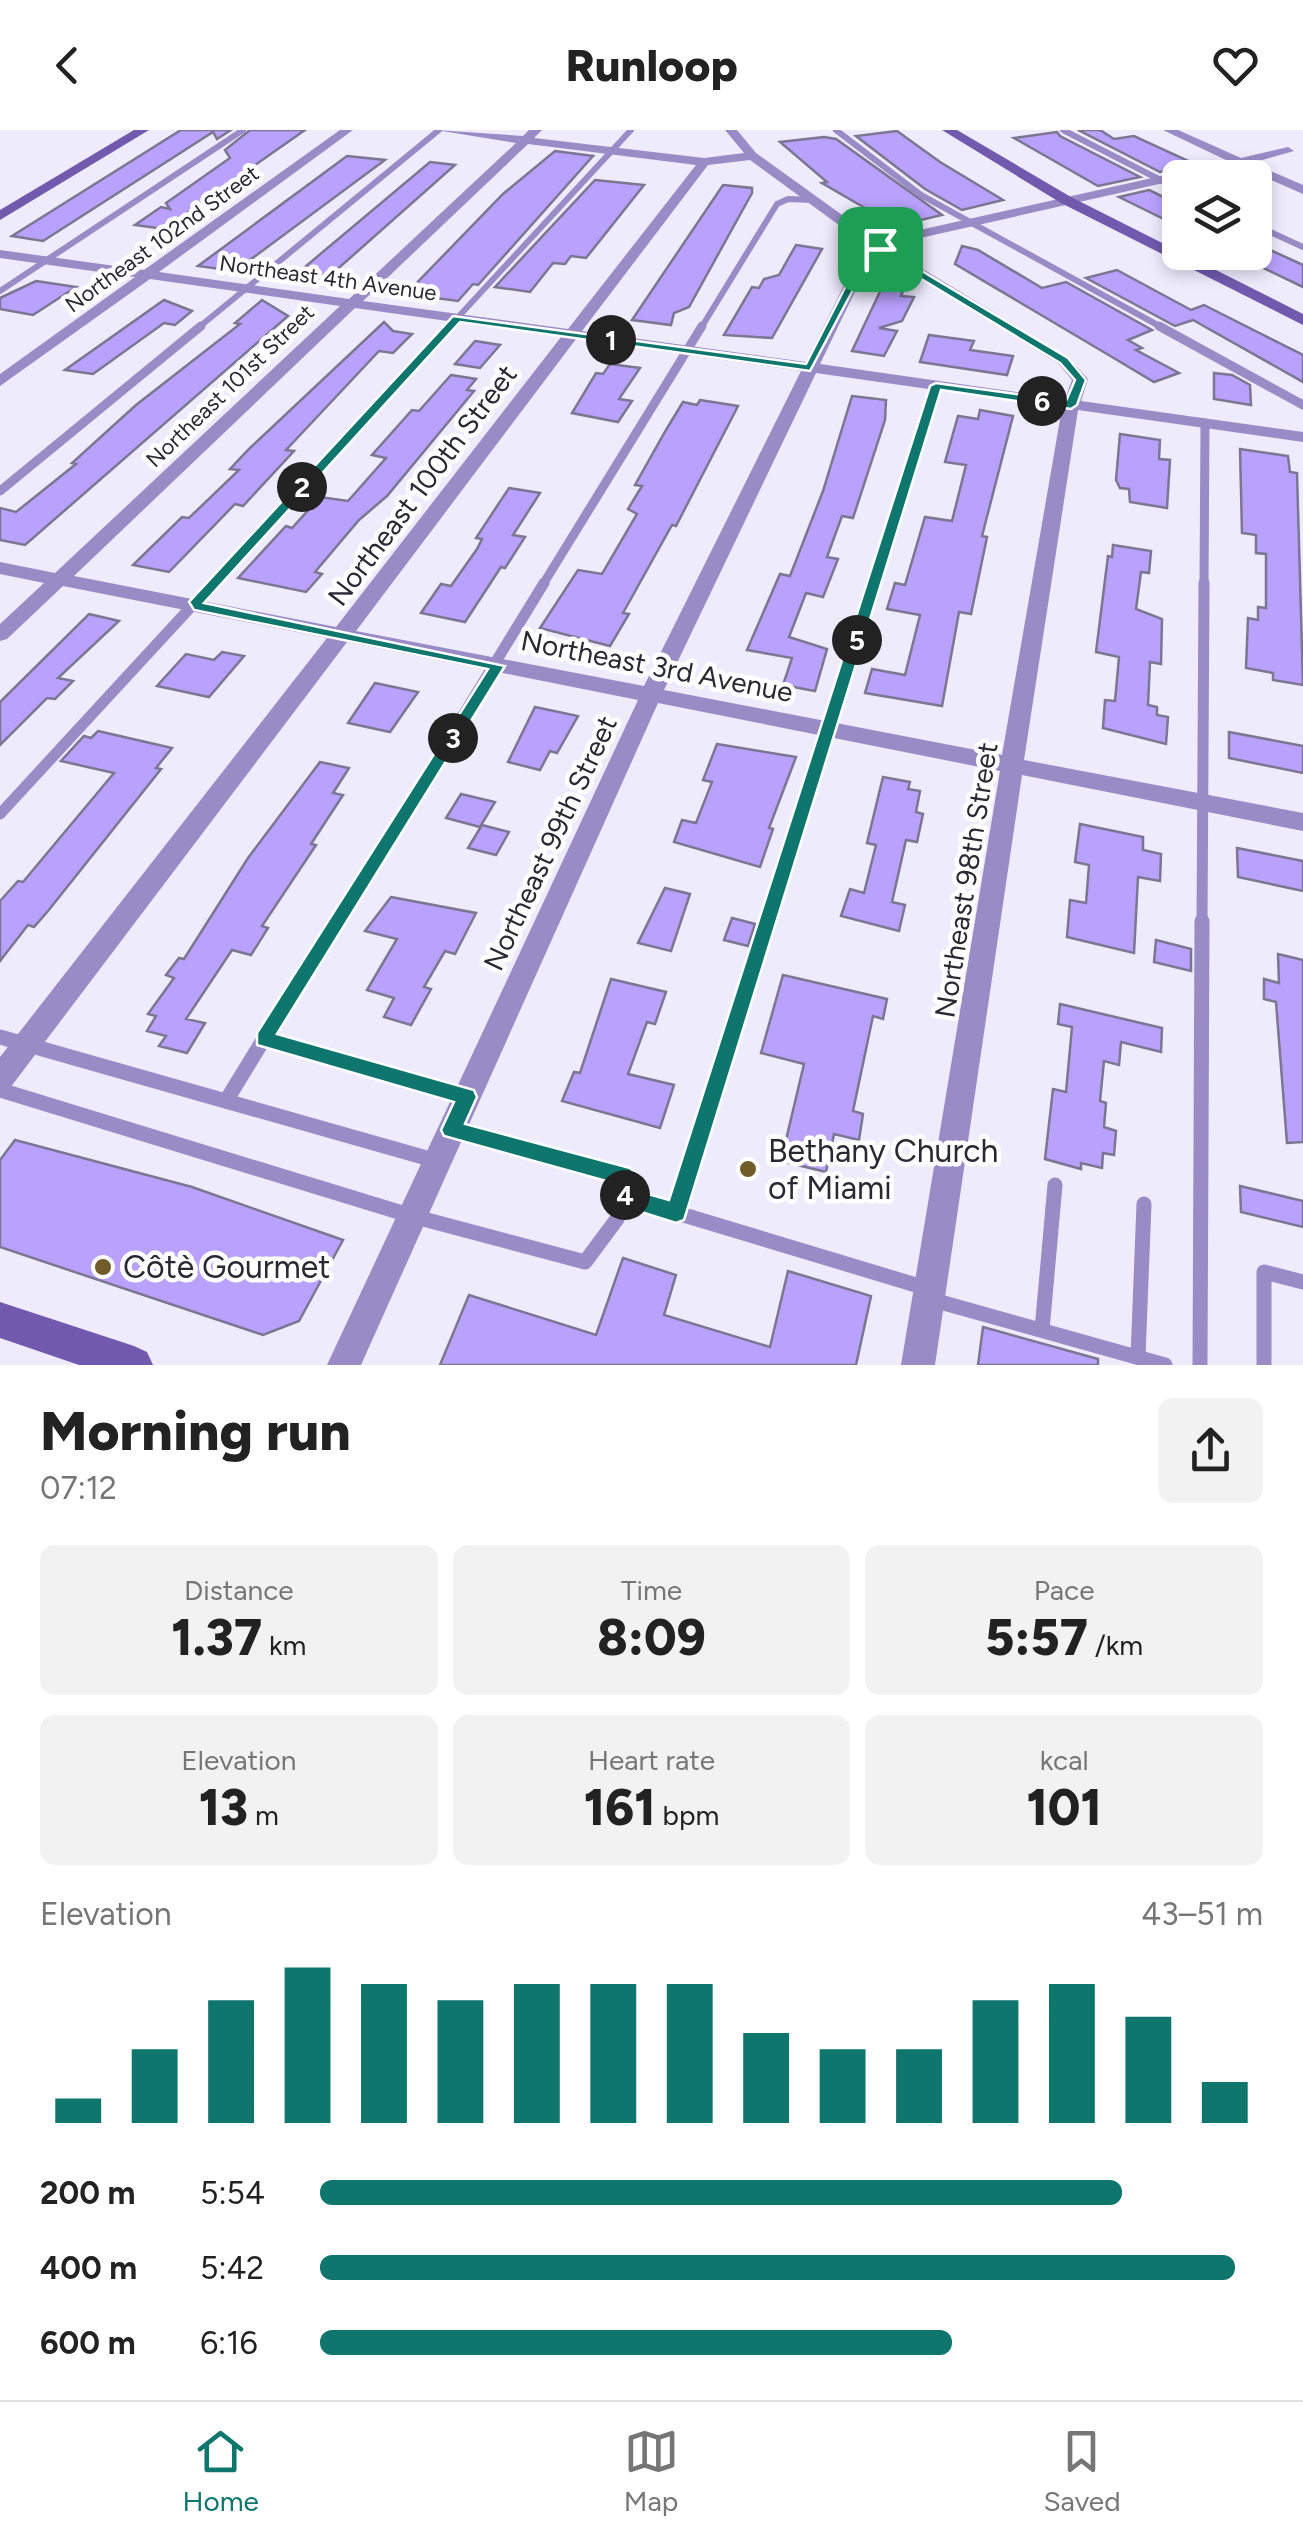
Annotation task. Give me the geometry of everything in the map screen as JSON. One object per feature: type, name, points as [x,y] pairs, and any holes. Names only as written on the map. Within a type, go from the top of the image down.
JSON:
[{"type":"street","points":[[0,216],[143,130]]},
{"type":"street","name":"Northeast 102nd Street","points":[[0,381],[347,130]]},
{"type":"street","points":[[441,130],[531,135],[704,162],[752,156]]},
{"type":"street","points":[[731,130],[752,156],[880,249],[893,240],[1162,179]]},
{"type":"street","points":[[948,130],[1066,200],[1303,320]]},
{"type":"street","points":[[1169,130],[1237,160],[1288,146],[1297,187]]},
{"type":"street","name":"Northeast 101st Street","points":[[0,635],[531,135]]},
{"type":"street","name":"Northeast 100th Street","points":[[0,1079],[704,162]]},
{"type":"street","points":[[1272,176],[1297,187]]},
{"type":"street","name":"Northeast 99th Street","points":[[344,1365],[650,695],[858,272],[880,249]]},
{"type":"street","name":"Northeast 98th Street","points":[[880,249],[1064,360],[1080,380],[1071,405],[918,1365]]},
{"type":"street","name":"Northeast 4th Avenue","points":[[0,254],[1303,437]]},
{"type":"street","name":"Northeast 3rd Avenue","points":[[0,568],[1303,822]]},
{"type":"street","points":[[0,1320],[134,1365]]},
{"type":"lane","points":[[0,291],[243,130]]},
{"type":"lane","points":[[0,491],[441,130]]},
{"type":"lane","points":[[0,814],[630,130]]},
{"type":"lane","points":[[836,130],[921,194],[1303,405]]},
{"type":"lane","points":[[1063,130],[1162,182]]},
{"type":"lane","points":[[226,1101],[497,666],[777,204],[788,199],[812,200]]},
{"type":"lane","points":[[1272,232],[1303,246]]},
{"type":"lane","points":[[676,1213],[936,386]]},
{"type":"lane","points":[[1200,1365],[1205,424]]},
{"type":"lane","points":[[0,1037],[438,1161]]},
{"type":"lane","points":[[264,1039],[467,1097]]},
{"type":"lane","points":[[0,1090],[412,1216],[584,1262],[617,1219],[630,1178],[452,1130]]},
{"type":"lane","points":[[1042,1330],[1055,1185]]},
{"type":"lane","points":[[624,1197],[1042,1330],[1165,1365]]},
{"type":"lane","points":[[1138,1358],[1144,1204]]},
{"type":"lane","points":[[1264,1365],[1264,1272],[1303,1282]]},
{"type":"building","points":[[181,130],[231,130],[217,139],[213,132],[43,241],[12,236]]},
{"type":"building","points":[[250,130],[305,130],[164,229],[135,225],[161,207],[170,209],[166,203],[230,158],[225,150]]},
{"type":"building","points":[[1078,130],[1100,130],[1114,139],[1134,136],[1186,160],[1162,160],[1160,172]]},
{"type":"building","points":[[897,131],[1003,200],[962,210],[925,189],[856,136]]},
{"type":"building","points":[[1057,132],[1140,177],[1098,186],[1014,138]]},
{"type":"building","points":[[836,139],[942,215],[896,226],[822,183],[827,182],[780,142]]},
{"type":"building","points":[[555,151],[593,156],[478,285],[473,284],[458,301],[406,294],[503,194]]},
{"type":"building","points":[[347,156],[385,160],[235,271],[198,266]]},
{"type":"building","points":[[430,162],[455,165],[324,281],[293,277]]},
{"type":"building","points":[[595,180],[644,185],[586,258],[571,256],[565,264],[553,263],[530,292],[495,287]]},
{"type":"building","points":[[723,185],[752,188],[752,193],[689,307],[674,313],[671,325],[632,320]]},
{"type":"building","points":[[1149,190],[1162,196],[1162,218],[1119,197]]},
{"type":"building","points":[[796,245],[822,249],[772,338],[724,335],[752,287],[759,288],[764,279],[779,275]]},
{"type":"building","points":[[962,246],[978,250],[1042,288],[1066,282],[1152,330],[1128,340],[1142,348],[1136,350],[1179,373],[1154,382],[955,264]]},
{"type":"building","points":[[1272,251],[1303,265],[1303,287],[1268,270],[1272,270]]},
{"type":"building","points":[[1117,270],[1191,310],[1204,305],[1303,355],[1303,382],[1193,320],[1175,326],[1086,278]]},
{"type":"building","points":[[36,281],[76,287],[33,315],[0,309],[0,298]]},
{"type":"building","points":[[884,283],[905,286],[901,296],[914,297],[902,321],[879,328],[897,331],[884,356],[852,351]]},
{"type":"building","points":[[164,300],[192,311],[175,325],[164,323],[93,374],[65,370]]},
{"type":"building","points":[[262,300],[288,316],[25,545],[0,540],[0,508],[16,512],[76,464],[72,463],[136,405],[240,324],[235,323]]},
{"type":"building","points":[[384,322],[393,331],[412,334],[393,353],[379,351],[286,450],[294,451],[243,506],[235,504],[169,572],[133,565],[182,517],[189,518],[239,470],[230,469]]},
{"type":"building","points":[[929,335],[974,341],[970,350],[1013,356],[1007,375],[920,362]]},
{"type":"building","points":[[475,341],[500,345],[480,368],[455,364]]},
{"type":"building","points":[[610,364],[640,368],[619,399],[632,401],[618,422],[572,413],[596,373],[603,374]]},
{"type":"building","points":[[1214,373],[1232,375],[1250,385],[1251,405],[1214,399]]},
{"type":"building","points":[[451,375],[476,379],[467,390],[474,391],[387,496],[359,520],[315,572],[322,574],[306,592],[238,578],[286,526],[292,528],[320,497],[348,501],[386,458],[372,455],[412,410],[419,411]]},
{"type":"building","points":[[852,396],[886,400],[885,420],[853,518],[842,516],[827,557],[838,559],[823,597],[806,593],[789,637],[827,649],[815,691],[783,685],[792,658],[747,650],[780,574],[790,576],[823,491]]},
{"type":"building","points":[[700,400],[738,406],[676,526],[672,525],[623,613],[629,614],[610,646],[540,628],[578,570],[602,574],[637,514],[628,509],[642,486],[635,485],[683,402],[697,405]]},
{"type":"building","points":[[980,410],[1013,416],[982,536],[987,537],[971,614],[959,612],[942,706],[865,693],[872,669],[905,675],[920,615],[887,609],[895,583],[905,585],[925,517],[952,521],[966,465],[945,462],[958,416],[978,419]]},
{"type":"building","points":[[1120,434],[1160,440],[1159,459],[1170,460],[1167,508],[1130,502],[1129,489],[1120,488],[1116,480]]},
{"type":"building","points":[[1240,449],[1288,456],[1290,472],[1297,473],[1303,685],[1273,680],[1273,673],[1246,668],[1248,618],[1258,620],[1258,607],[1266,608],[1266,554],[1256,553],[1256,535],[1242,533]]},
{"type":"building","points":[[509,488],[540,493],[513,535],[525,537],[505,568],[501,567],[465,622],[421,613],[441,584],[451,586],[477,549],[482,539],[476,538]]},
{"type":"building","points":[[1113,545],[1151,551],[1149,573],[1141,572],[1136,609],[1162,619],[1161,664],[1150,662],[1148,705],[1157,707],[1157,715],[1168,717],[1166,744],[1103,728],[1105,700],[1115,701],[1119,657],[1096,652],[1108,556],[1112,557]]},
{"type":"building","points":[[89,614],[119,621],[58,678],[73,681],[55,699],[47,698],[0,745],[0,702]]},
{"type":"building","points":[[222,652],[244,656],[209,697],[157,686],[186,654],[214,660]]},
{"type":"building","points":[[375,683],[418,692],[390,732],[348,723]]},
{"type":"building","points":[[535,707],[578,716],[557,753],[550,751],[540,770],[508,762]]},
{"type":"building","points":[[98,731],[172,748],[156,768],[161,769],[48,911],[34,927],[28,925],[0,961],[0,901],[18,881],[23,882],[114,773],[61,761],[84,736],[91,738]]},
{"type":"building","points":[[1229,732],[1303,746],[1303,773],[1229,758]]},
{"type":"building","points":[[717,744],[796,757],[769,828],[773,829],[760,867],[674,842],[682,820],[696,823],[712,782],[703,780]]},
{"type":"building","points":[[320,762],[349,768],[333,793],[343,795],[311,844],[316,845],[262,926],[268,928],[251,955],[232,950],[186,1019],[205,1023],[187,1053],[159,1046],[166,1036],[147,1031],[156,1016],[148,1014],[174,978],[166,975],[179,958],[184,959],[248,858]]},
{"type":"building","points":[[883,777],[910,782],[908,789],[920,791],[916,812],[923,814],[917,842],[906,840],[892,902],[905,905],[899,931],[841,916],[850,889],[864,893],[876,845],[867,843]]},
{"type":"building","points":[[461,794],[495,802],[480,827],[446,818]]},
{"type":"building","points":[[1080,824],[1143,837],[1143,850],[1161,854],[1160,881],[1138,877],[1134,953],[1067,937],[1070,900],[1086,903],[1089,865],[1075,862]]},
{"type":"building","points":[[482,825],[509,832],[496,855],[468,848]]},
{"type":"building","points":[[1237,848],[1303,861],[1303,891],[1238,877]]},
{"type":"building","points":[[665,888],[690,894],[671,951],[638,943]]},
{"type":"building","points":[[391,897],[476,913],[455,954],[445,951],[424,987],[431,989],[411,1025],[384,1017],[394,998],[367,990],[397,939],[365,931]]},
{"type":"building","points":[[732,918],[755,924],[748,946],[724,940]]},
{"type":"building","points":[[1156,940],[1191,949],[1191,971],[1154,962]]},
{"type":"building","points":[[1278,954],[1303,960],[1303,1142],[1287,1143],[1276,1002],[1264,999],[1264,979],[1279,983]]},
{"type":"building","points":[[783,975],[887,999],[883,1019],[873,1016],[853,1111],[863,1114],[859,1140],[834,1134],[826,1172],[781,1161],[804,1064],[761,1053]]},
{"type":"building","points":[[611,979],[666,992],[655,1024],[647,1022],[628,1074],[674,1085],[660,1128],[562,1101],[574,1072],[580,1073]]},
{"type":"building","points":[[1060,1004],[1162,1028],[1161,1052],[1121,1042],[1119,1065],[1104,1061],[1100,1101],[1106,1103],[1104,1127],[1116,1131],[1114,1155],[1103,1153],[1102,1168],[1081,1163],[1081,1169],[1045,1159],[1053,1089],[1066,1092],[1072,1027],[1058,1024]]},
{"type":"building","points":[[15,1140],[192,1187],[343,1240],[299,1321],[263,1335],[0,1247],[0,1160]]},
{"type":"building","points":[[1240,1186],[1303,1201],[1303,1227],[1241,1212]]},
{"type":"building","points":[[623,1258],[676,1275],[664,1315],[770,1347],[788,1271],[871,1296],[856,1365],[440,1365],[469,1295],[596,1335]]},
{"type":"building","points":[[983,1327],[1098,1359],[1098,1365],[978,1365]]},
{"type":"place","name":"Bethany Church of Miami","points":[[748,1169]]},
{"type":"place","name":"Côtè Gourmet","points":[[103,1267]]},
{"type":"route","points":[[880,249],[1064,360],[1080,380],[1071,405],[936,386],[676,1213],[624,1197],[630,1178],[452,1130],[467,1097],[264,1039],[497,666],[194,606],[457,318],[810,368],[858,272],[880,249]]}]
